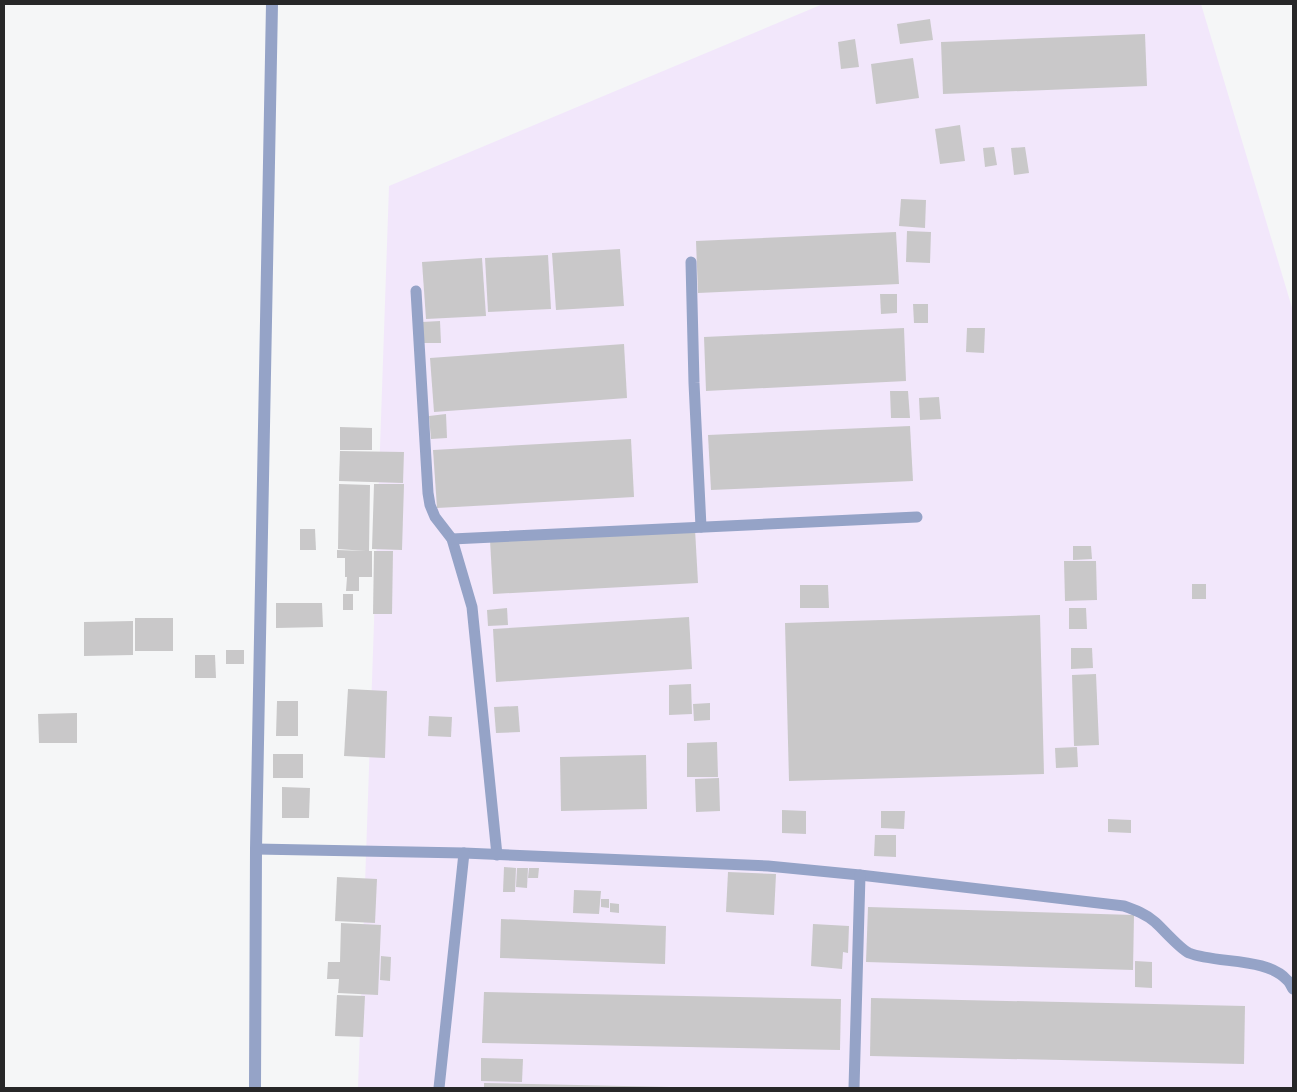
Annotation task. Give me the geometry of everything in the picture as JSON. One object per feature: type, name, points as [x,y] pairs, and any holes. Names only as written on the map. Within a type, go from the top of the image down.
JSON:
[{"type":"street","points":[[255,1088],[256,849],[272,4]]},
{"type":"lane","points":[[690,262],[701,527]]},
{"type":"lane","points":[[416,291],[428,493],[434,517],[452,539],[472,608],[497,855]]},
{"type":"lane","points":[[452,539],[917,517]]},
{"type":"lane","points":[[256,849],[464,853],[768,866],[1124,906],[1139,912],[1153,921],[1187,952],[1205,957],[1266,966],[1288,980],[1293,989]]},
{"type":"lane","points":[[439,1088],[464,853]]},
{"type":"lane","points":[[854,1088],[860,875]]},
{"type":"shaded area","points":[[823,4],[1201,4],[1293,311],[1293,1088],[358,1088],[389,186]]},
{"type":"building","points":[[930,19],[933,40],[900,44],[897,24]]},
{"type":"building","points":[[1145,34],[1147,86],[943,94],[941,42]]},
{"type":"building","points":[[855,39],[859,67],[841,69],[838,42]]},
{"type":"building","points":[[913,58],[919,98],[876,104],[871,64]]},
{"type":"building","points":[[960,125],[965,161],[940,164],[935,129]]},
{"type":"building","points":[[994,147],[997,165],[985,167],[983,148]]},
{"type":"building","points":[[1025,147],[1029,173],[1014,175],[1011,148]]},
{"type":"building","points":[[901,199],[926,200],[925,228],[899,226]]},
{"type":"building","points":[[907,231],[931,232],[930,263],[906,262]]},
{"type":"building","points":[[896,232],[899,284],[698,293],[696,241]]},
{"type":"building","points":[[620,249],[624,306],[556,310],[552,253]]},
{"type":"building","points":[[548,255],[551,309],[488,312],[485,258]]},
{"type":"building","points":[[482,258],[486,316],[426,319],[422,262]]},
{"type":"building","points":[[880,294],[897,294],[897,313],[881,314]]},
{"type":"building","points":[[913,304],[928,304],[928,323],[914,323]]},
{"type":"building","points":[[440,321],[441,343],[423,343],[422,322]]},
{"type":"building","points":[[904,328],[906,381],[706,391],[704,337]]},
{"type":"building","points":[[967,328],[985,328],[984,353],[966,352]]},
{"type":"building","points":[[624,344],[627,398],[434,412],[430,358]]},
{"type":"building","points":[[890,391],[908,391],[910,418],[891,418]]},
{"type":"building","points":[[939,397],[941,419],[920,420],[919,398]]},
{"type":"building","points":[[446,414],[447,438],[431,439],[429,416]]},
{"type":"building","points":[[910,426],[913,481],[711,490],[708,435]]},
{"type":"building","points":[[340,427],[372,428],[372,450],[340,450]]},
{"type":"building","points":[[631,439],[634,497],[437,508],[433,450]]},
{"type":"building","points":[[340,451],[404,452],[403,483],[339,481]]},
{"type":"building","points":[[339,484],[370,485],[369,551],[372,551],[372,577],[359,577],[359,591],[346,591],[345,558],[337,558],[337,550],[366,551],[338,549]]},
{"type":"building","points":[[374,484],[404,484],[402,550],[372,549]]},
{"type":"building","points":[[300,529],[315,529],[316,550],[300,550]]},
{"type":"building","points":[[695,529],[698,583],[493,594],[490,540]]},
{"type":"building","points":[[1073,546],[1091,546],[1092,559],[1073,560]]},
{"type":"building","points":[[374,551],[393,551],[392,614],[373,614]]},
{"type":"building","points":[[1064,561],[1096,561],[1097,600],[1065,601]]},
{"type":"building","points":[[1192,584],[1206,584],[1206,599],[1192,599]]},
{"type":"building","points":[[800,585],[828,585],[829,608],[800,608]]},
{"type":"building","points":[[343,594],[353,594],[353,610],[343,610]]},
{"type":"building","points":[[276,603],[322,603],[323,627],[276,628]]},
{"type":"building","points":[[507,608],[508,625],[488,626],[487,610]]},
{"type":"building","points":[[1069,608],[1086,608],[1087,629],[1069,629]]},
{"type":"building","points":[[1040,615],[1044,774],[789,781],[785,623]]},
{"type":"building","points":[[689,617],[692,669],[496,682],[493,629]]},
{"type":"building","points":[[135,618],[173,618],[173,651],[135,651]]},
{"type":"building","points":[[133,621],[133,655],[84,656],[84,622]]},
{"type":"building","points":[[1071,648],[1092,648],[1093,668],[1071,669]]},
{"type":"building","points":[[226,650],[244,650],[244,664],[226,664]]},
{"type":"building","points":[[195,655],[215,655],[216,678],[195,678]]},
{"type":"building","points":[[1096,674],[1099,745],[1074,746],[1072,675]]},
{"type":"building","points":[[691,684],[692,714],[669,715],[669,685]]},
{"type":"building","points":[[348,689],[387,691],[385,758],[344,756]]},
{"type":"building","points":[[277,701],[298,701],[298,736],[276,736]]},
{"type":"building","points":[[710,703],[710,720],[694,721],[693,704]]},
{"type":"building","points":[[518,706],[520,732],[496,733],[494,707]]},
{"type":"building","points":[[77,713],[77,743],[39,743],[38,714]]},
{"type":"building","points":[[429,716],[452,717],[451,737],[428,736]]},
{"type":"building","points":[[717,742],[718,777],[687,777],[687,743]]},
{"type":"building","points":[[1077,747],[1078,767],[1056,768],[1055,748]]},
{"type":"building","points":[[273,754],[303,754],[303,778],[273,778]]},
{"type":"building","points":[[646,755],[647,809],[561,811],[560,757]]},
{"type":"building","points":[[719,778],[720,811],[696,812],[695,779]]},
{"type":"building","points":[[282,787],[310,788],[309,818],[282,818]]},
{"type":"building","points":[[782,810],[806,811],[806,834],[782,833]]},
{"type":"building","points":[[881,811],[905,811],[904,829],[881,828]]},
{"type":"building","points":[[1108,819],[1131,820],[1131,833],[1108,832]]},
{"type":"building","points":[[875,835],[896,835],[896,857],[874,856]]},
{"type":"building","points":[[504,867],[516,868],[515,892],[503,892]]},
{"type":"building","points":[[517,868],[528,868],[527,888],[516,887]]},
{"type":"building","points":[[529,868],[539,868],[538,878],[528,878]]},
{"type":"building","points":[[728,872],[776,874],[774,915],[726,912]]},
{"type":"building","points":[[337,877],[377,879],[375,923],[335,921]]},
{"type":"building","points":[[574,890],[601,891],[599,914],[573,913]]},
{"type":"building","points":[[601,899],[609,899],[609,908],[601,907]]},
{"type":"building","points":[[610,903],[619,904],[619,913],[610,912]]},
{"type":"building","points":[[868,907],[1134,915],[1133,970],[866,962]]},
{"type":"building","points":[[501,919],[666,926],[665,964],[500,958]]},
{"type":"building","points":[[341,923],[381,925],[378,995],[338,993],[339,979],[327,979],[328,962],[340,962]]},
{"type":"building","points":[[813,924],[849,926],[848,953],[843,952],[842,969],[811,966]]},
{"type":"building","points":[[381,956],[391,957],[390,981],[380,980]]},
{"type":"building","points":[[1135,961],[1152,962],[1152,988],[1135,987]]},
{"type":"building","points":[[484,992],[841,999],[840,1050],[482,1043]]},
{"type":"building","points":[[337,995],[365,996],[363,1037],[335,1036]]},
{"type":"building","points":[[871,998],[1245,1006],[1244,1064],[870,1056]]},
{"type":"building","points":[[481,1058],[523,1059],[522,1082],[481,1081]]},
{"type":"building","points":[[484,1083],[670,1087],[670,1088],[484,1088]]}]
